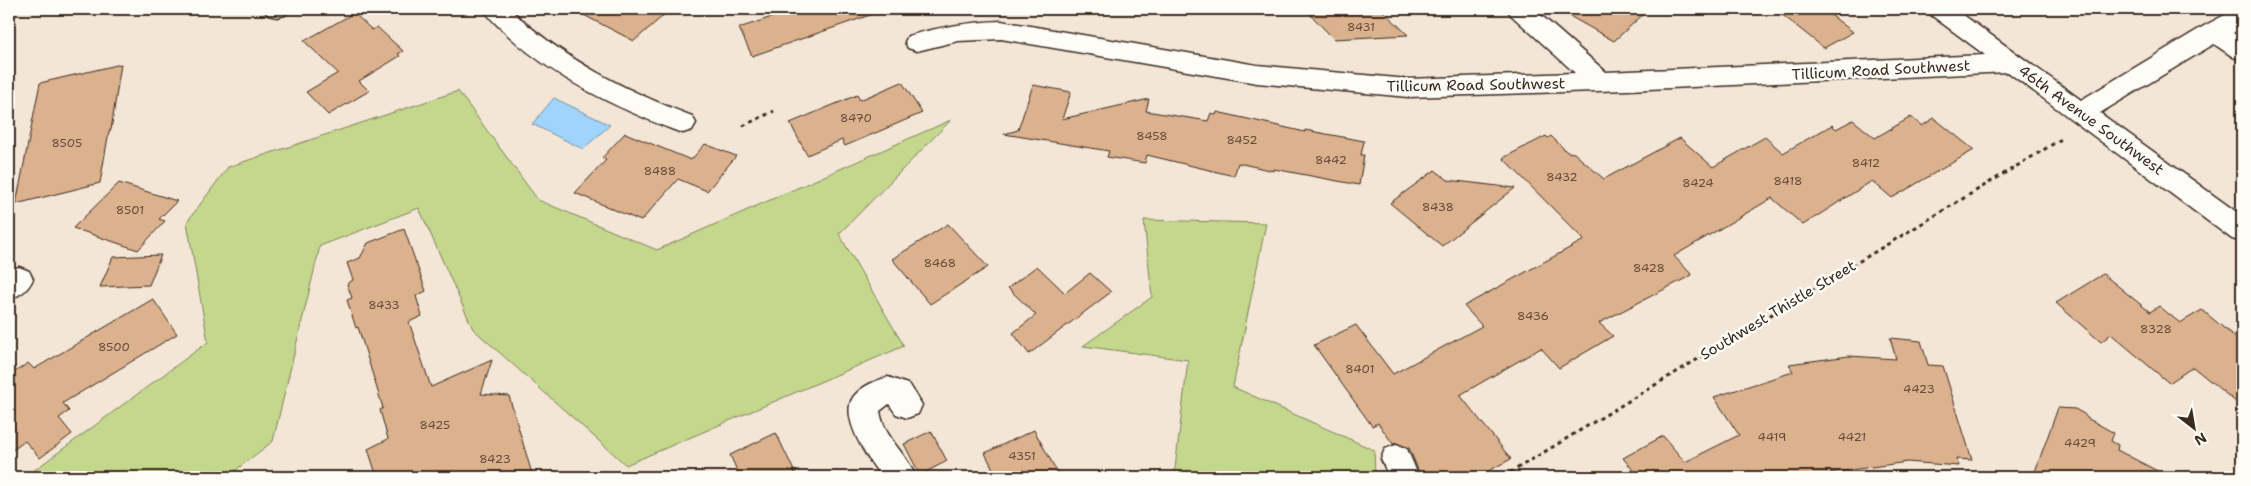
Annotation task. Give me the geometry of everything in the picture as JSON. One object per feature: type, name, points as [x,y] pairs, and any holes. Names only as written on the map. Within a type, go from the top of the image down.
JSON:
[{"type":"street","points":[[496,9],[539,48],[571,69],[613,94],[683,123]]},
{"type":"street","points":[[1519,9],[1601,82]]},
{"type":"street","name":"46th Avenue Southwest","points":[[1939,9],[2242,231]]},
{"type":"street","points":[[2080,113],[2242,16]]},
{"type":"street","name":"Tillicum Road Southwest","points":[[917,42],[940,34],[967,30],[1000,30],[1257,74],[1408,88],[1601,82],[2012,63]]},
{"type":"street","points":[[2213,32],[2242,51]]},
{"type":"street","points":[[901,477],[878,451],[865,417],[864,406],[876,395],[888,390],[899,394],[907,405]]},
{"type":"path","points":[[742,126],[774,111]]},
{"type":"path","name":"Southwest Thistle Street","points":[[1503,477],[2054,143]]},
{"type":"green space","points":[[458,91],[538,200],[657,250],[951,120],[839,234],[904,346],[626,465],[473,329],[419,208],[320,246],[273,441],[227,477],[25,477],[208,342],[187,222],[228,167]]},
{"type":"green space","points":[[1144,220],[1266,223],[1233,387],[1374,450],[1375,477],[1174,477],[1188,360],[1083,346],[1152,297]]},
{"type":"water","points":[[554,98],[610,125],[583,149],[532,124]]},
{"type":"building","points":[[572,9],[671,9],[634,41]]},
{"type":"building","points":[[768,9],[875,9],[876,13],[752,56],[739,28],[772,17]]},
{"type":"building","points":[[1305,9],[1381,9],[1408,35],[1334,39]]},
{"type":"building","points":[[1557,9],[1649,9],[1614,41]]},
{"type":"building","points":[[1775,9],[1823,9],[1853,32],[1824,48]]},
{"type":"building","points":[[354,13],[372,30],[377,27],[403,51],[398,54],[400,56],[359,81],[369,91],[328,115],[306,92],[338,73],[304,41]]},
{"type":"building","points":[[121,64],[111,130],[109,131],[100,183],[16,204],[40,83]]},
{"type":"building","points":[[902,82],[922,113],[845,146],[842,140],[807,155],[790,123],[857,95],[860,100]]},
{"type":"building","points":[[1033,85],[1071,92],[1062,119],[1149,99],[1146,111],[1208,121],[1211,113],[1216,115],[1217,112],[1305,132],[1305,130],[1364,141],[1361,155],[1364,155],[1359,185],[1238,163],[1234,176],[1147,155],[1145,163],[1107,157],[1109,151],[1004,134],[1018,130]]},
{"type":"building","points":[[1911,117],[1922,126],[1934,118],[1974,150],[1892,198],[1872,181],[1803,225],[1772,198],[1674,256],[1692,275],[1599,323],[1613,336],[1559,368],[1541,348],[1460,395],[1511,459],[1477,477],[1421,477],[1409,448],[1397,443],[1393,444],[1378,423],[1372,426],[1314,345],[1356,325],[1393,374],[1482,326],[1464,306],[1584,240],[1503,158],[1546,136],[1548,138],[1551,136],[1567,152],[1574,153],[1604,179],[1680,138],[1713,167],[1765,137],[1783,153],[1832,125],[1836,129],[1853,120],[1875,138]]},
{"type":"building","points":[[625,133],[691,160],[705,144],[736,156],[707,191],[678,179],[641,221],[575,193],[606,160],[602,158]]},
{"type":"building","points":[[1435,170],[1448,180],[1515,188],[1442,246],[1390,203]]},
{"type":"building","points":[[119,183],[177,201],[159,219],[165,221],[138,250],[73,228]]},
{"type":"building","points":[[948,224],[988,267],[930,304],[892,259]]},
{"type":"building","points":[[404,229],[426,291],[416,296],[422,316],[409,322],[431,387],[492,360],[481,394],[509,396],[533,477],[377,477],[368,449],[388,439],[380,410],[383,408],[358,327],[356,328],[347,300],[352,298],[347,284],[353,280],[347,263],[360,258],[368,243]]},
{"type":"building","points":[[161,255],[149,285],[100,287],[113,257]]},
{"type":"building","points":[[1037,266],[1065,293],[1090,273],[1111,292],[1029,354],[1013,333],[1036,315],[1008,288]]},
{"type":"building","points":[[2103,274],[2150,312],[2159,306],[2180,323],[2202,310],[2242,343],[2242,407],[2193,367],[2169,383],[2111,334],[2101,342],[2056,303]]},
{"type":"building","points":[[153,299],[177,334],[63,403],[69,411],[59,418],[72,434],[40,458],[25,441],[9,453],[9,376],[28,363],[34,369]]},
{"type":"building","points":[[1890,338],[1921,341],[1928,365],[1943,366],[1972,460],[1956,459],[1959,466],[1907,462],[1830,473],[1832,477],[1639,477],[1623,458],[1663,436],[1685,462],[1739,435],[1714,397],[1793,372],[1789,364],[1849,356],[1896,359]]},
{"type":"building","points":[[2058,408],[2075,409],[2084,414],[2087,418],[2114,433],[2111,441],[2118,445],[2117,450],[2169,477],[2033,477]]},
{"type":"building","points":[[1034,430],[1060,477],[997,477],[985,453]]},
{"type":"building","points":[[931,431],[947,461],[920,475],[904,444]]},
{"type":"building","points":[[776,433],[797,477],[740,477],[730,455]]}]
